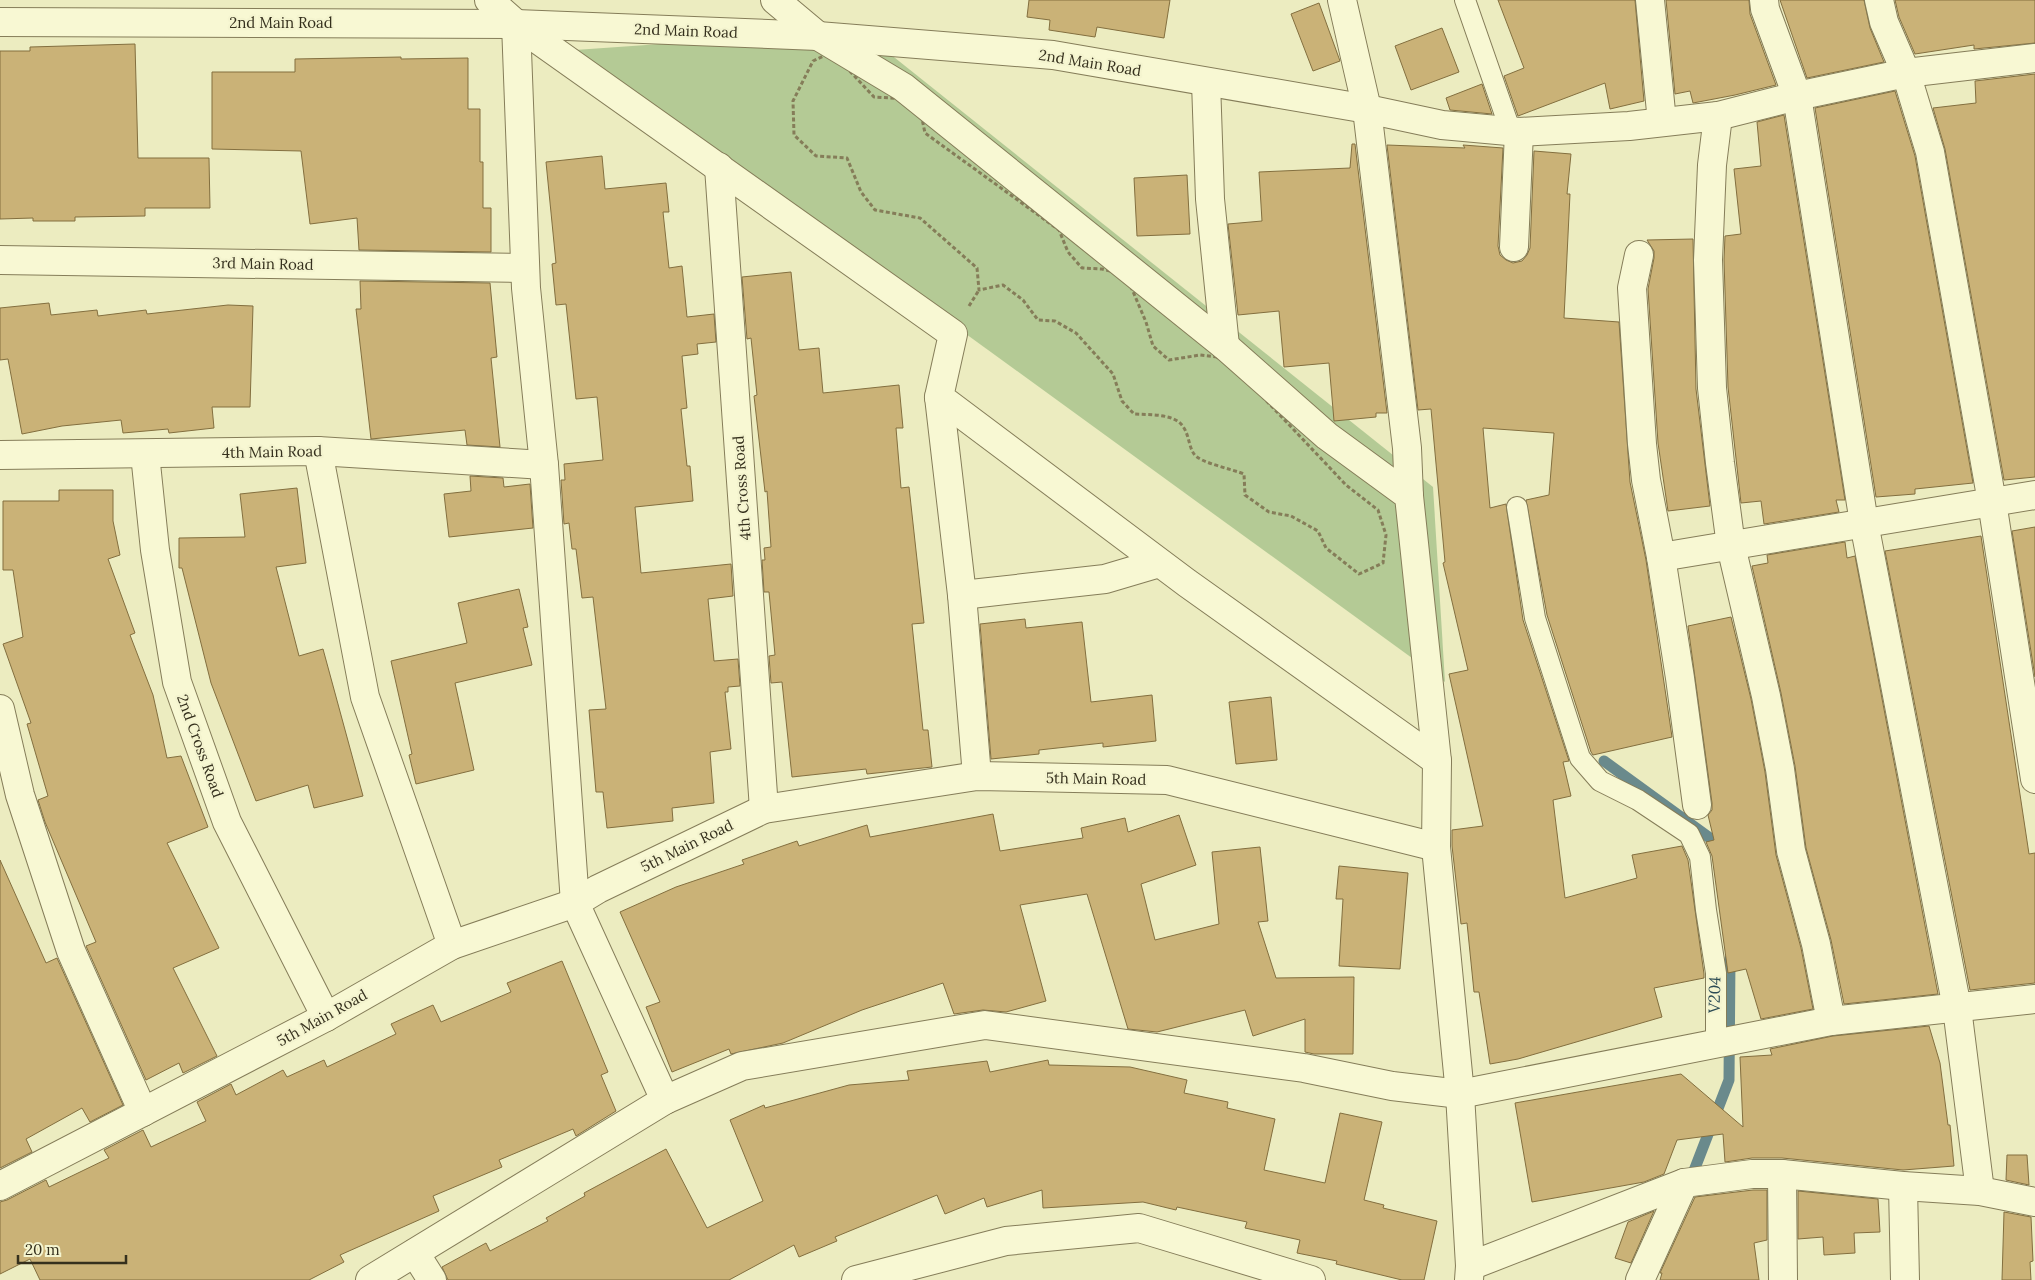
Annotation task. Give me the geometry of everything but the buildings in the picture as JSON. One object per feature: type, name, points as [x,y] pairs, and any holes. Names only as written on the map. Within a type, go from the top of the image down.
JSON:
[{"type":"street","points":[[488,0],[516,24],[953,334],[939,397],[962,595],[977,776]]},
{"type":"street","points":[[775,0],[818,36],[903,87],[1225,346],[1327,436],[1409,496]]},
{"type":"street","points":[[1342,0],[1367,109],[1407,448],[1409,496],[1437,761],[1436,847],[1460,1094],[1469,1273],[1696,1182],[1752,1174],[1782,1174],[1903,1186],[1980,1191],[2035,1202]]},
{"type":"street","points":[[1650,0],[1662,122]]},
{"type":"street","points":[[1764,0],[1765,9],[1796,96],[1864,524],[1957,1008],[1980,1191]]},
{"type":"street","points":[[1879,0],[1884,22],[1906,73],[1930,152],[1992,502],[2035,778]]},
{"type":"street","name":"2nd Main Road","points":[[0,22],[516,24],[818,36],[1053,55],[1367,109],[1442,125],[1515,132],[1628,126],[1718,116],[1796,96],[1906,73],[2035,58]]},
{"type":"street","points":[[516,24],[525,268],[544,465],[575,903],[665,1100]]},
{"type":"street","points":[[1206,82],[1210,199],[1225,346]]},
{"type":"street","points":[[1718,116],[1712,165],[1708,260],[1709,300],[1712,388],[1731,546],[1766,696],[1780,769],[1791,851],[1816,944],[1831,1022]]},
{"type":"street","points":[[1514,247],[1515,132]]},
{"type":"street","name":"4th Cross Road","points":[[719,167],[764,809]]},
{"type":"street","points":[[1639,255],[1632,288],[1642,444],[1646,480],[1661,557],[1697,806]]},
{"type":"street","name":"3rd Main Road","points":[[0,260],[525,268]]},
{"type":"street","points":[[939,397],[1159,563],[1437,761]]},
{"type":"street","points":[[318,451],[365,697],[452,945]]},
{"type":"street","name":"4th Main Road","points":[[0,455],[318,451],[544,465]]},
{"type":"street","name":"2nd Cross Road","points":[[145,454],[155,550],[177,682],[227,822],[326,1017]]},
{"type":"street","points":[[1661,557],[2035,495]]},
{"type":"street","points":[[962,595],[1105,579],[1159,563]]},
{"type":"street","points":[[0,709],[20,795],[71,950],[143,1112]]},
{"type":"street","name":"5th Main Road","points":[[0,1186],[326,1017],[452,945],[575,903],[598,889],[764,809],[977,776],[1167,780],[1436,847]]},
{"type":"street","points":[[370,1280],[665,1100],[742,1066],[985,1025],[1304,1068],[1392,1086],[1460,1094],[1831,1022],[2035,1000]]},
{"type":"street","points":[[1782,1174],[1784,1280]]},
{"type":"street","points":[[1640,1280],[1696,1182]]},
{"type":"street","points":[[1903,1186],[1905,1280]]},
{"type":"street","points":[[856,1280],[1006,1241],[1139,1228],[1311,1280]]},
{"type":"street","points":[[415,1253],[432,1280]]},
{"type":"lane","points":[[1465,0],[1515,132]]},
{"type":"lane","points":[[1517,508],[1535,618],[1580,758],[1600,781],[1638,800],[1690,834],[1700,857],[1716,973],[1718,1044]]},
{"type":"path","points":[[832,52],[874,96],[910,99],[921,114],[925,133],[1058,230],[1068,252],[1082,268],[1102,269],[1126,276],[1146,322],[1153,346],[1169,360],[1200,355],[1226,358],[1346,485],[1378,510],[1386,536],[1383,563],[1359,574],[1337,558],[1326,548],[1318,531],[1291,516],[1269,512],[1245,496],[1244,474],[1228,467],[1208,463],[1194,455],[1184,426],[1164,415],[1134,414],[1122,400],[1113,374],[1076,333],[1055,321],[1038,320],[1023,300],[1003,285],[980,290],[977,268],[920,218],[875,210],[862,192],[846,158],[816,156],[799,140],[794,135],[793,101],[813,61],[832,52]]},
{"type":"green space","points":[[860,30],[1433,487],[1445,682],[575,50]]},
{"type":"waterway","name":"V204","points":[[1604,761],[1725,849]]},
{"type":"waterway","name":"V204","points":[[1690,1181],[1729,1080],[1730,959]]}]
